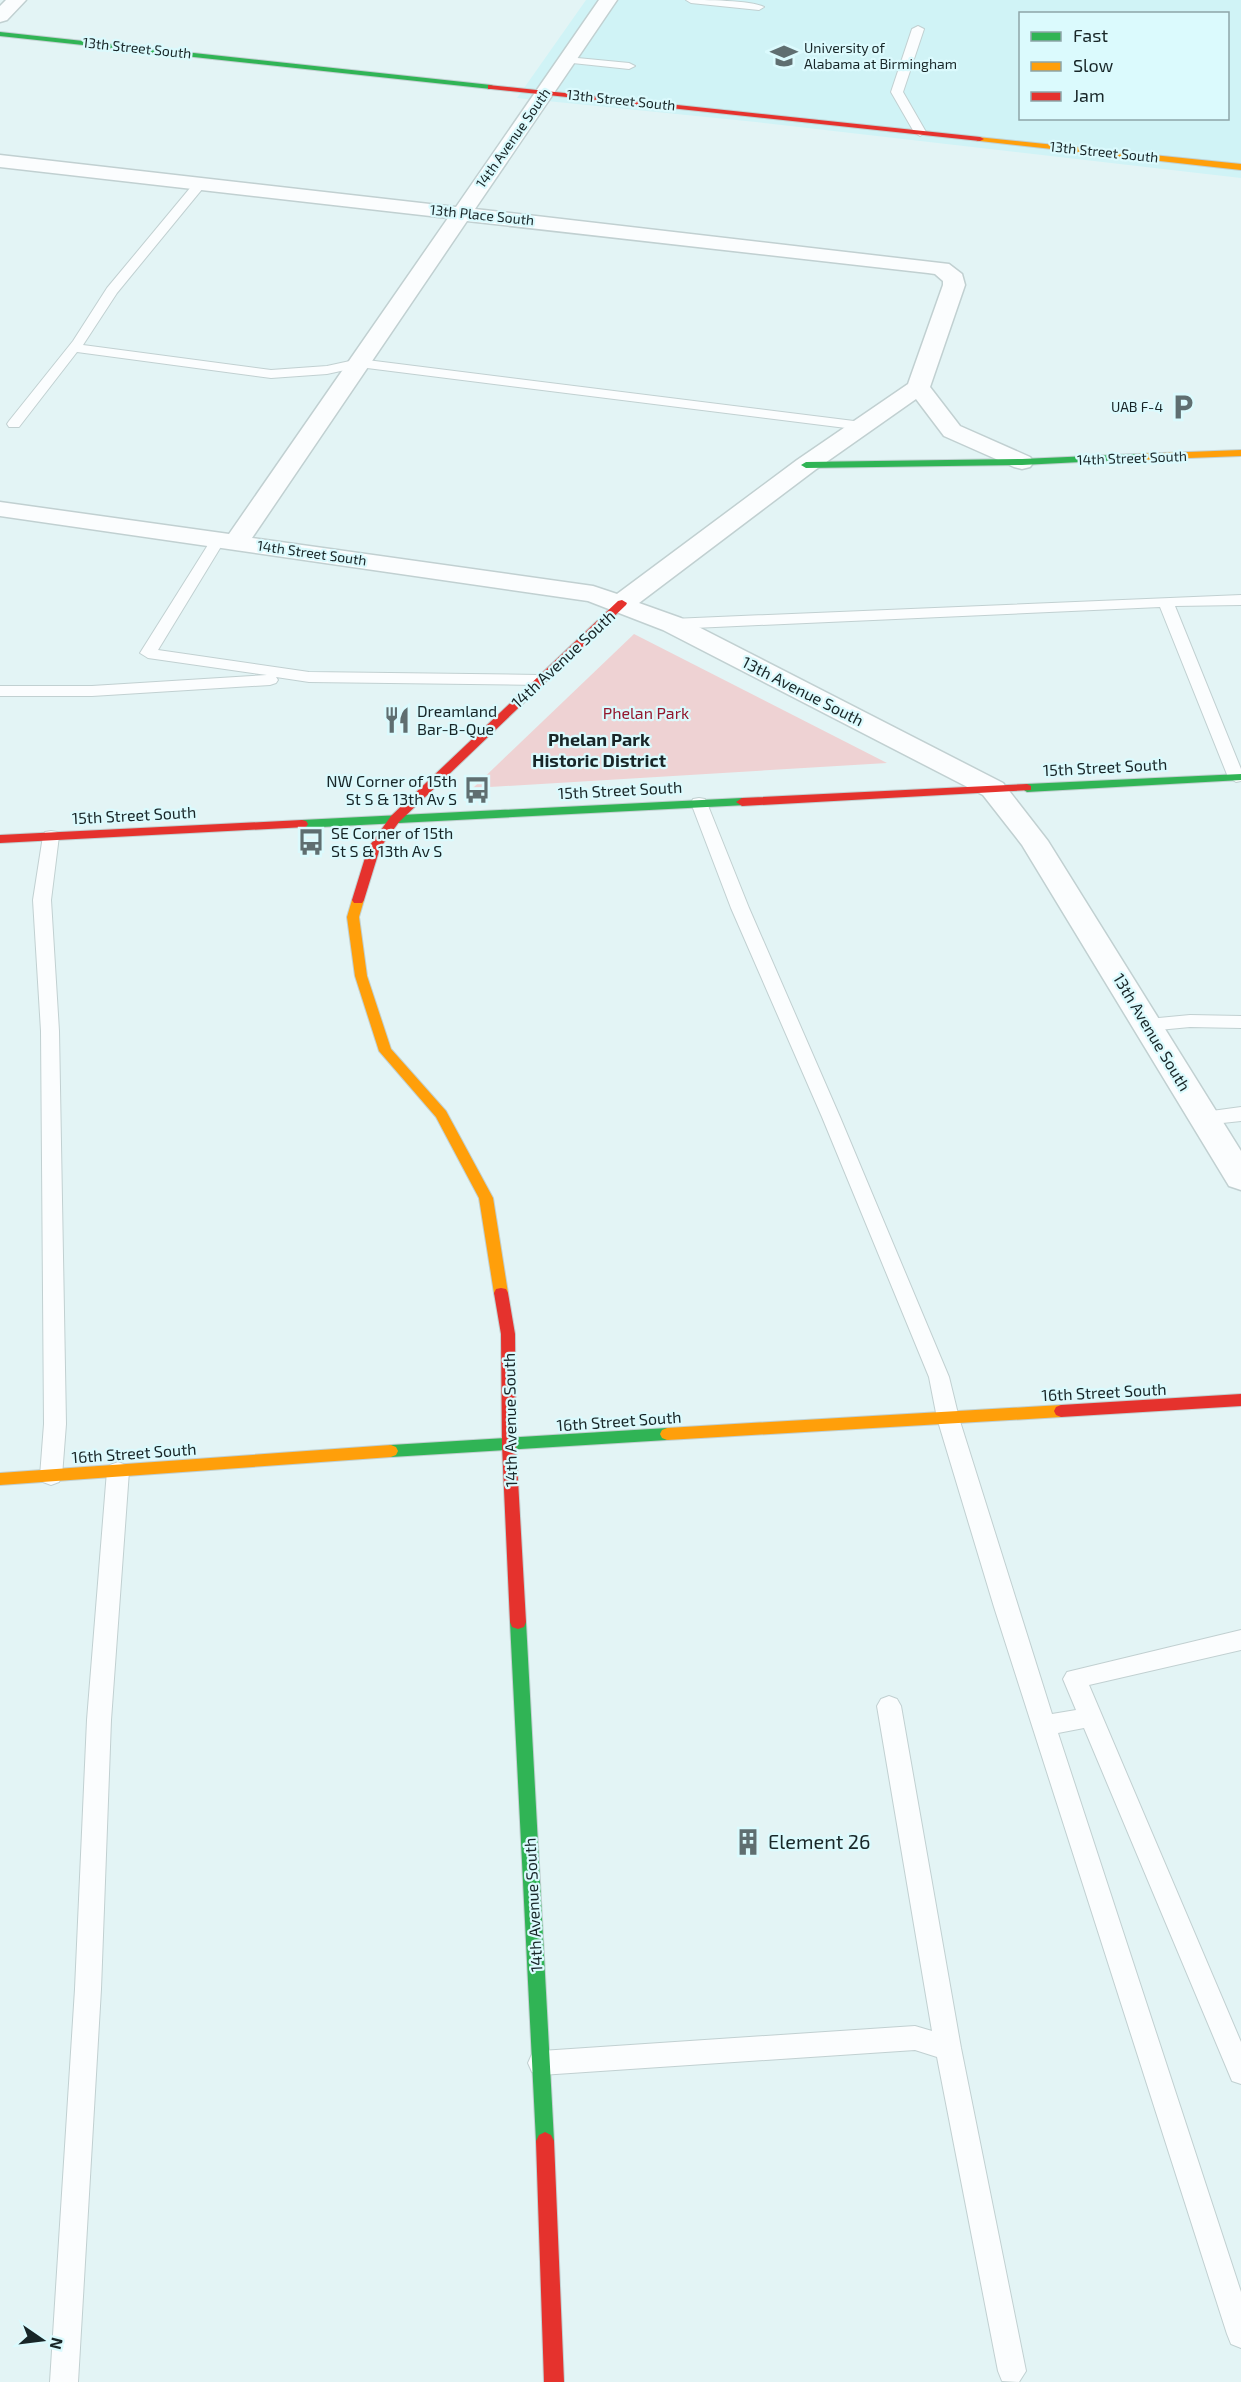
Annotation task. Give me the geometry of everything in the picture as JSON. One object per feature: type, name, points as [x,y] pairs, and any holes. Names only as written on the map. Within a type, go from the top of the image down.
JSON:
[{"type":"street","points":[[0,16],[17,0]]},
{"type":"street","name":"14th Avenue South","points":[[227,541],[358,363],[608,0]]},
{"type":"street","name":"13th Street South","points":[[0,34],[1241,167]]},
{"type":"street","name":"13th Place South","points":[[0,161],[941,269],[954,279],[954,285],[918,387]]},
{"type":"street","points":[[622,603],[806,465],[918,387]]},
{"type":"street","name":"14th Street South","points":[[918,387],[952,431],[1023,462]]},
{"type":"street","name":"14th Street South","points":[[806,465],[1023,462],[1241,453]]},
{"type":"street","name":"14th Street South","points":[[0,509],[593,594],[622,603]]},
{"type":"street","name":"14th Avenue South","points":[[554,2382],[541,2063],[509,1444],[508,1334],[486,1198],[441,1114],[385,1051],[361,976],[353,917],[374,848],[395,819],[622,603]]},
{"type":"street","name":"13th Avenue South","points":[[622,603],[672,624],[993,789],[1034,842],[1241,1178]]},
{"type":"street","name":"15th Street South","points":[[0,839],[1238,777]]},
{"type":"street","name":"16th Street South","points":[[0,1479],[509,1444],[1241,1400]]},
{"type":"lane","points":[[691,0],[759,7]]},
{"type":"lane","points":[[918,29],[897,92],[920,132]]},
{"type":"lane","points":[[567,60],[629,66]]},
{"type":"lane","points":[[14,424],[74,348],[112,291],[199,184]]},
{"type":"lane","points":[[74,348],[271,374],[327,370],[358,363],[862,426]]},
{"type":"lane","points":[[227,541],[148,653],[309,678]]},
{"type":"lane","points":[[672,624],[1241,600]]},
{"type":"lane","points":[[1166,602],[1238,777]]},
{"type":"lane","points":[[0,690],[92,691],[309,678],[539,680]]},
{"type":"lane","points":[[699,803],[740,908],[831,1117],[939,1377],[948,1418],[1005,1607],[1241,2334]]},
{"type":"lane","points":[[51,836],[42,900],[50,1031],[55,1424],[51,1476]]},
{"type":"lane","points":[[1148,1025],[1241,1022]]},
{"type":"lane","points":[[1204,1118],[1241,1114]]},
{"type":"lane","points":[[64,2382],[88,1989],[99,1720],[118,1471]]},
{"type":"lane","points":[[1241,1640],[1075,1679],[1241,2072]]},
{"type":"lane","points":[[890,1706],[948,2048],[1012,2372]]},
{"type":"lane","points":[[1044,1726],[1090,1717]]},
{"type":"lane","points":[[541,2063],[915,2038],[948,2048]]},
{"type":"shaded area","name":"University of Alabama at Birmingham","points":[[586,0],[1241,0],[1241,178],[756,122],[517,98]]},
{"type":"green space","name":"Phelan Park","points":[[634,634],[887,763],[473,788]]},
{"type":"traffic: fast","points":[[0,34],[491,87]]},
{"type":"traffic: fast","points":[[806,465],[1022,462],[1136,457]]},
{"type":"traffic: fast","points":[[1027,788],[1241,777]]},
{"type":"traffic: fast","points":[[302,824],[742,802]]},
{"type":"traffic: fast","points":[[391,1451],[667,1434]]},
{"type":"traffic: fast","points":[[518,1622],[545,2141]]},
{"type":"traffic: slow","points":[[980,139],[1241,167]]},
{"type":"traffic: slow","points":[[1136,457],[1241,453]]},
{"type":"traffic: slow","points":[[358,900],[353,917],[361,976],[385,1051],[441,1114],[486,1198],[501,1293]]},
{"type":"traffic: slow","points":[[667,1434],[1061,1411]]},
{"type":"traffic: slow","points":[[0,1479],[391,1451]]},
{"type":"traffic: jam","points":[[491,87],[980,139]]},
{"type":"traffic: jam","points":[[358,900],[374,848],[395,819],[622,603]]},
{"type":"traffic: jam","points":[[742,802],[1027,788]]},
{"type":"traffic: jam","points":[[0,839],[302,824]]},
{"type":"traffic: jam","points":[[501,1293],[508,1334],[509,1445],[518,1622]]},
{"type":"traffic: jam","points":[[1061,1411],[1241,1400]]},
{"type":"traffic: jam","points":[[545,2141],[554,2382]]},
{"type":"place","name":"University of Alabama at Birmingham","points":[[784,56]]},
{"type":"place","name":"UAB F-4","points":[[1183,407]]},
{"type":"place","name":"Dreamland Bar-B-Que","points":[[397,720]]},
{"type":"place","name":"NW Corner of 15th St S & 13th Av S","points":[[477,790]]},
{"type":"place","name":"SE Corner of 15th St S & 13th Av S","points":[[311,842]]},
{"type":"place","name":"Element 26","points":[[748,1842]]},
{"type":"district","name":"Phelan Park Historic District","points":[[599,750]]}]
